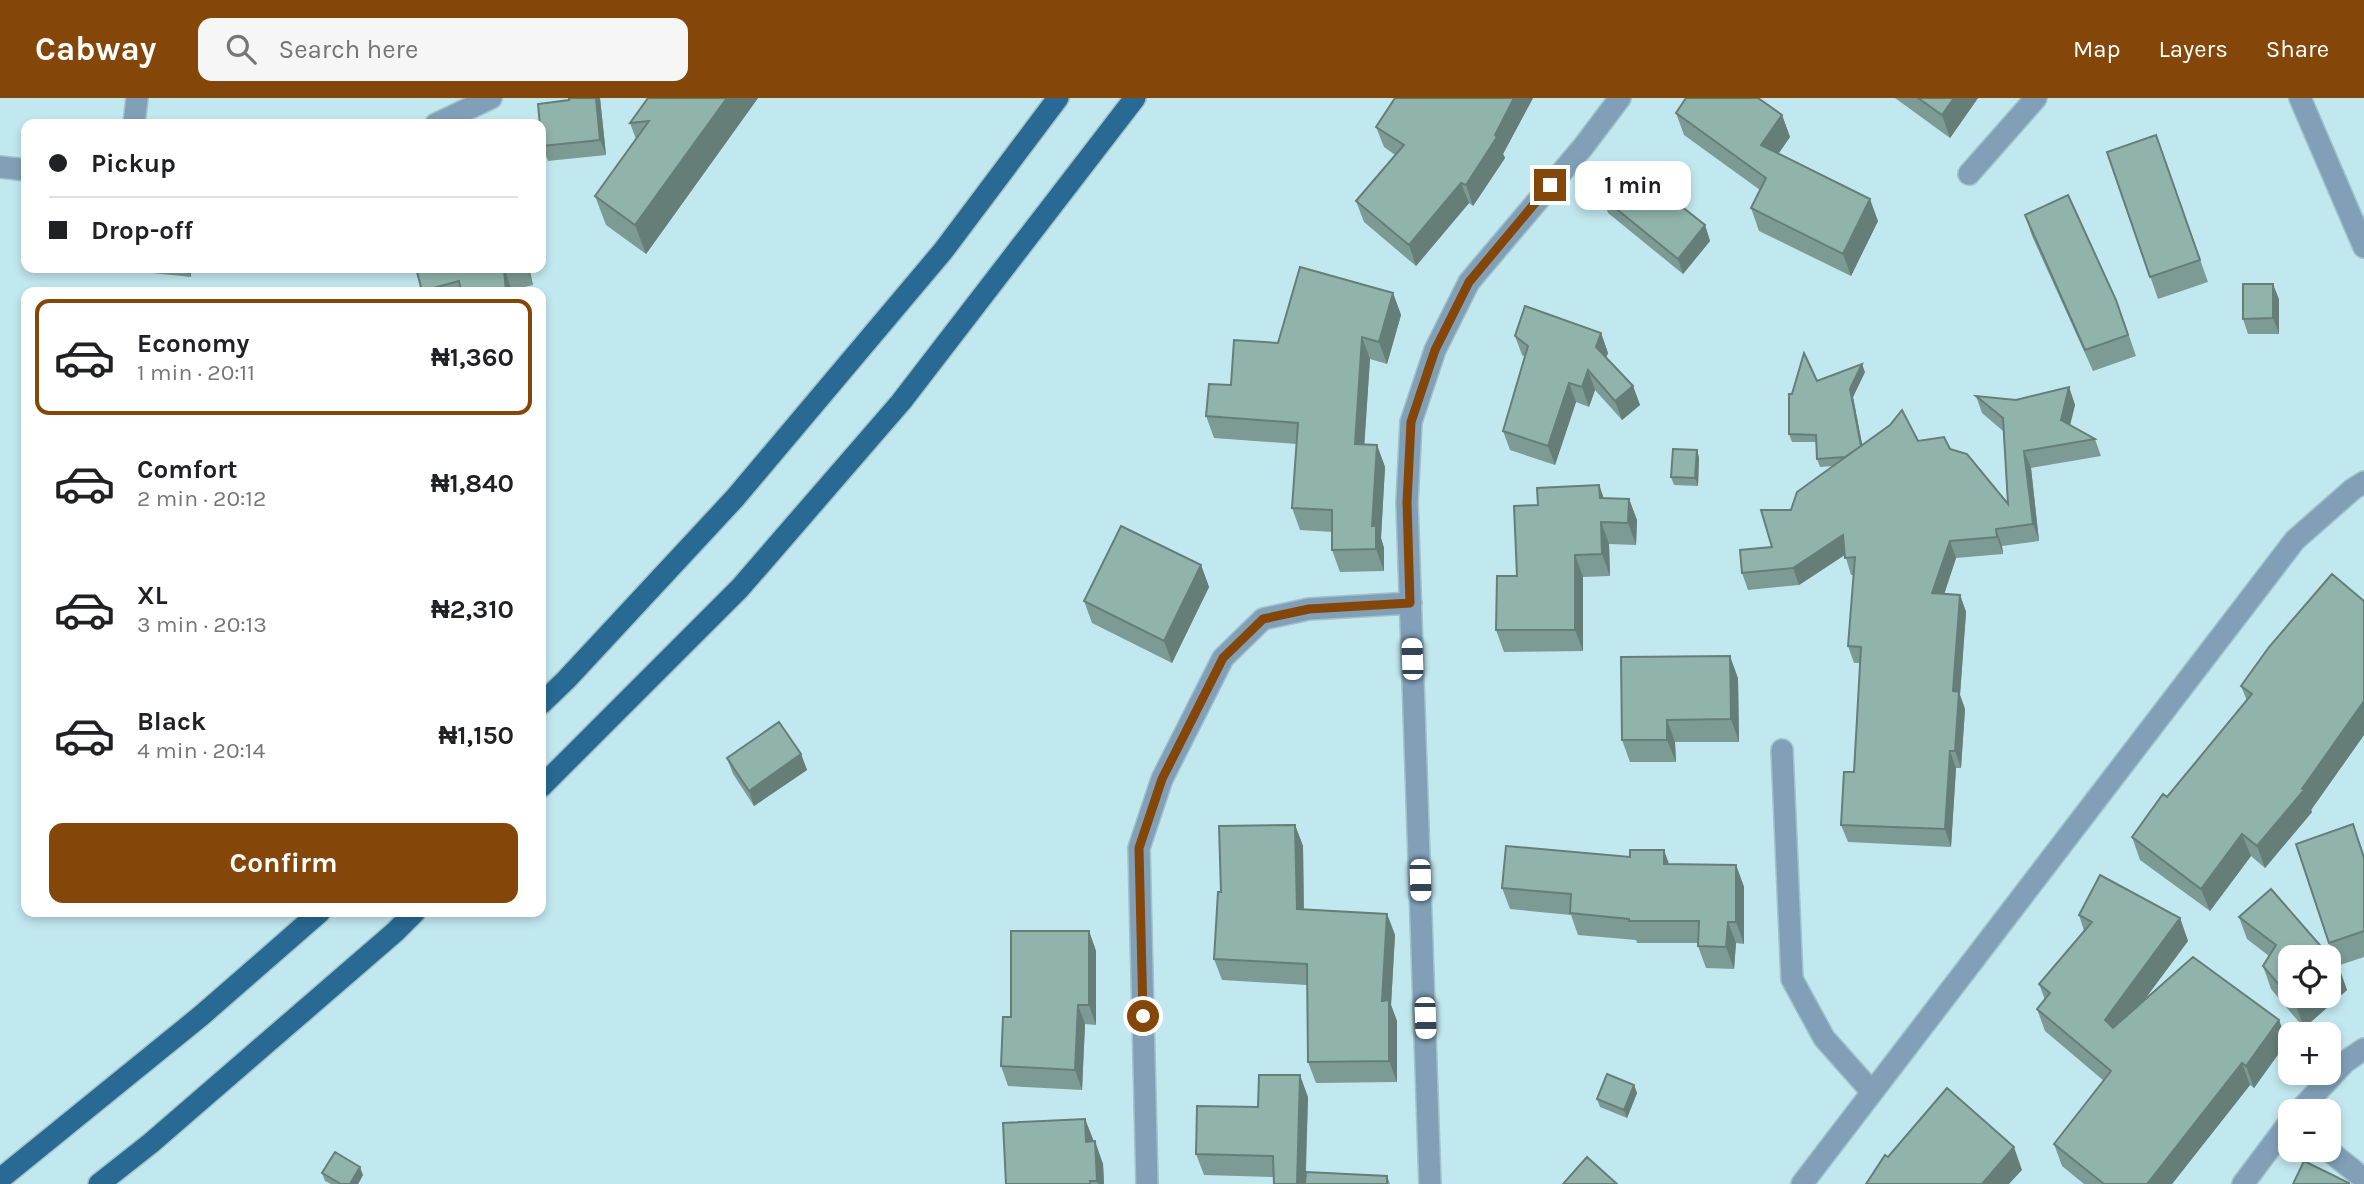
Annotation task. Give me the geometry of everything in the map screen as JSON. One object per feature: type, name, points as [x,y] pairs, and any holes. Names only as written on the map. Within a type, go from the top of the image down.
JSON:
[{"type":"main road","points":[[546,699],[735,498],[943,251],[1058,98]]},
{"type":"main road","points":[[546,782],[740,588],[892,412],[1135,98]]},
{"type":"main road","points":[[0,1179],[202,1014],[314,917]]},
{"type":"main road","points":[[99,1184],[171,1125],[410,917]]},
{"type":"street","points":[[135,119],[137,98]]},
{"type":"street","points":[[447,119],[491,98]]},
{"type":"street","points":[[1430,1184],[1407,502],[1411,422],[1435,350],[1469,282],[1583,147],[1620,98]]},
{"type":"street","points":[[1969,174],[2036,98]]},
{"type":"street","points":[[2300,98],[2364,247]]},
{"type":"street","points":[[0,167],[21,169]]},
{"type":"street","points":[[1802,1184],[2295,540],[2364,482]]},
{"type":"street","points":[[1147,1184],[1139,848],[1162,779],[1223,658],[1263,619],[1309,609],[1410,603]]},
{"type":"street","points":[[1782,750],[1792,979],[1824,1038],[1872,1092]]},
{"type":"street","points":[[2310,1099],[2345,1062],[2364,1049]]},
{"type":"street","points":[[2243,1184],[2278,1137]]},
{"type":"street","points":[[2341,1160],[2364,1179]]},
{"type":"building","points":[[596,98],[600,140],[546,146],[546,119],[539,119],[538,104]]},
{"type":"building","points":[[648,98],[727,98],[635,225],[595,196],[649,121],[630,123]]},
{"type":"building","points":[[1395,98],[1514,98],[1495,135],[1497,137],[1466,185],[1461,183],[1409,245],[1356,201],[1404,145],[1376,127]]},
{"type":"building","points":[[1686,98],[1758,98],[1782,115],[1761,145],[1870,199],[1843,254],[1751,208],[1766,178],[1676,113]]},
{"type":"building","points":[[1918,98],[1954,98],[1942,115]]},
{"type":"building","points":[[2156,135],[2200,260],[2150,277],[2107,152]]},
{"type":"building","points":[[1629,165],[1705,225],[1678,259],[1603,198]]},
{"type":"building","points":[[2068,195],[2116,300],[2128,335],[2085,350],[2025,215]]},
{"type":"building","points":[[1300,267],[1393,293],[1379,342],[1362,337],[1355,444],[1377,445],[1372,526],[1376,526],[1376,549],[1332,550],[1332,510],[1292,508],[1298,423],[1206,416],[1209,384],[1231,385],[1234,340],[1278,343]]},
{"type":"building","points":[[417,273],[504,273],[506,287],[460,287],[459,281],[437,287],[421,287]]},
{"type":"building","points":[[2243,284],[2273,284],[2273,318],[2243,319]]},
{"type":"building","points":[[1525,306],[1601,333],[1596,347],[1633,386],[1615,401],[1588,370],[1582,387],[1569,383],[1548,446],[1503,431],[1528,346],[1515,336]]},
{"type":"building","points":[[1804,353],[1817,381],[1862,364],[1850,389],[1861,446],[1845,457],[1817,459],[1816,435],[1789,434],[1789,394],[1792,394]]},
{"type":"building","points":[[2069,387],[2061,420],[2095,439],[2024,451],[2033,524],[1996,529],[1997,537],[1950,541],[1932,593],[1960,595],[1953,691],[1959,692],[1955,751],[1950,751],[1945,829],[1841,825],[1844,772],[1854,772],[1861,647],[1848,646],[1855,557],[1845,558],[1843,535],[1793,568],[1742,573],[1740,550],[1772,547],[1761,510],[1791,510],[1797,492],[1890,425],[1902,410],[1918,441],[1944,437],[1950,449],[1967,454],[2008,504],[2003,418],[1976,396],[2016,400]]},
{"type":"building","points":[[1673,449],[1697,450],[1695,478],[1671,477]]},
{"type":"building","points":[[1599,485],[1600,498],[1629,499],[1628,523],[1601,522],[1602,554],[1575,555],[1575,630],[1496,630],[1497,576],[1517,576],[1514,506],[1538,505],[1537,488]]},
{"type":"building","points":[[1121,526],[1201,565],[1164,641],[1084,601]]},
{"type":"building","points":[[2332,574],[2364,601],[2364,701],[2302,789],[2304,790],[2257,846],[2242,834],[2201,889],[2132,837],[2163,794],[2167,797],[2252,694],[2241,686],[2269,647]]},
{"type":"building","points":[[1730,656],[1731,719],[1667,720],[1667,740],[1622,740],[1621,657]]},
{"type":"building","points":[[779,722],[801,754],[749,791],[727,758]]},
{"type":"building","points":[[2353,824],[2364,858],[2364,931],[2329,943],[2296,844]]},
{"type":"building","points":[[1295,825],[1297,909],[1387,914],[1382,1001],[1389,1000],[1389,1061],[1308,1062],[1307,964],[1214,959],[1218,892],[1221,892],[1219,826]]},
{"type":"building","points":[[1506,846],[1630,857],[1630,850],[1664,850],[1664,864],[1736,865],[1736,922],[1728,922],[1726,947],[1698,946],[1699,921],[1629,921],[1570,913],[1571,894],[1502,888]]},
{"type":"building","points":[[2100,875],[2180,918],[2105,1020],[2113,1028],[2193,957],[2279,1020],[2246,1066],[2242,1063],[2147,1184],[2104,1184],[2054,1144],[2111,1071],[2037,1009],[2050,993],[2039,984],[2092,922],[2079,915]]},
{"type":"building","points":[[2271,889],[2320,945],[2278,945],[2278,984],[2263,966],[2276,945],[2239,917]]},
{"type":"building","points":[[1011,931],[1089,931],[1089,1005],[1078,1005],[1075,1070],[1001,1066],[1003,1017],[1011,1017]]},
{"type":"building","points":[[1607,1074],[1634,1085],[1624,1110],[1597,1099]]},
{"type":"building","points":[[1259,1075],[1300,1075],[1297,1184],[1274,1184],[1273,1156],[1196,1154],[1197,1106],[1258,1107]]},
{"type":"building","points":[[1947,1088],[2014,1147],[1982,1184],[1866,1184],[1885,1155],[1888,1157]]},
{"type":"building","points":[[1085,1119],[1086,1142],[1095,1141],[1097,1181],[1090,1181],[1090,1184],[1006,1184],[1003,1123]]},
{"type":"building","points":[[335,1152],[360,1167],[350,1184],[341,1184],[322,1173]]},
{"type":"building","points":[[1587,1157],[1617,1184],[1563,1184]]},
{"type":"building","points":[[2304,1162],[2349,1183],[2349,1184],[2293,1184]]},
{"type":"building","points":[[1306,1172],[1387,1176],[1387,1184],[1305,1184]]},
{"type":"route","points":[[1143,1016],[1139,848],[1162,779],[1223,658],[1263,619],[1309,609],[1410,603],[1407,502],[1411,422],[1435,350],[1469,282],[1550,185]]}]
